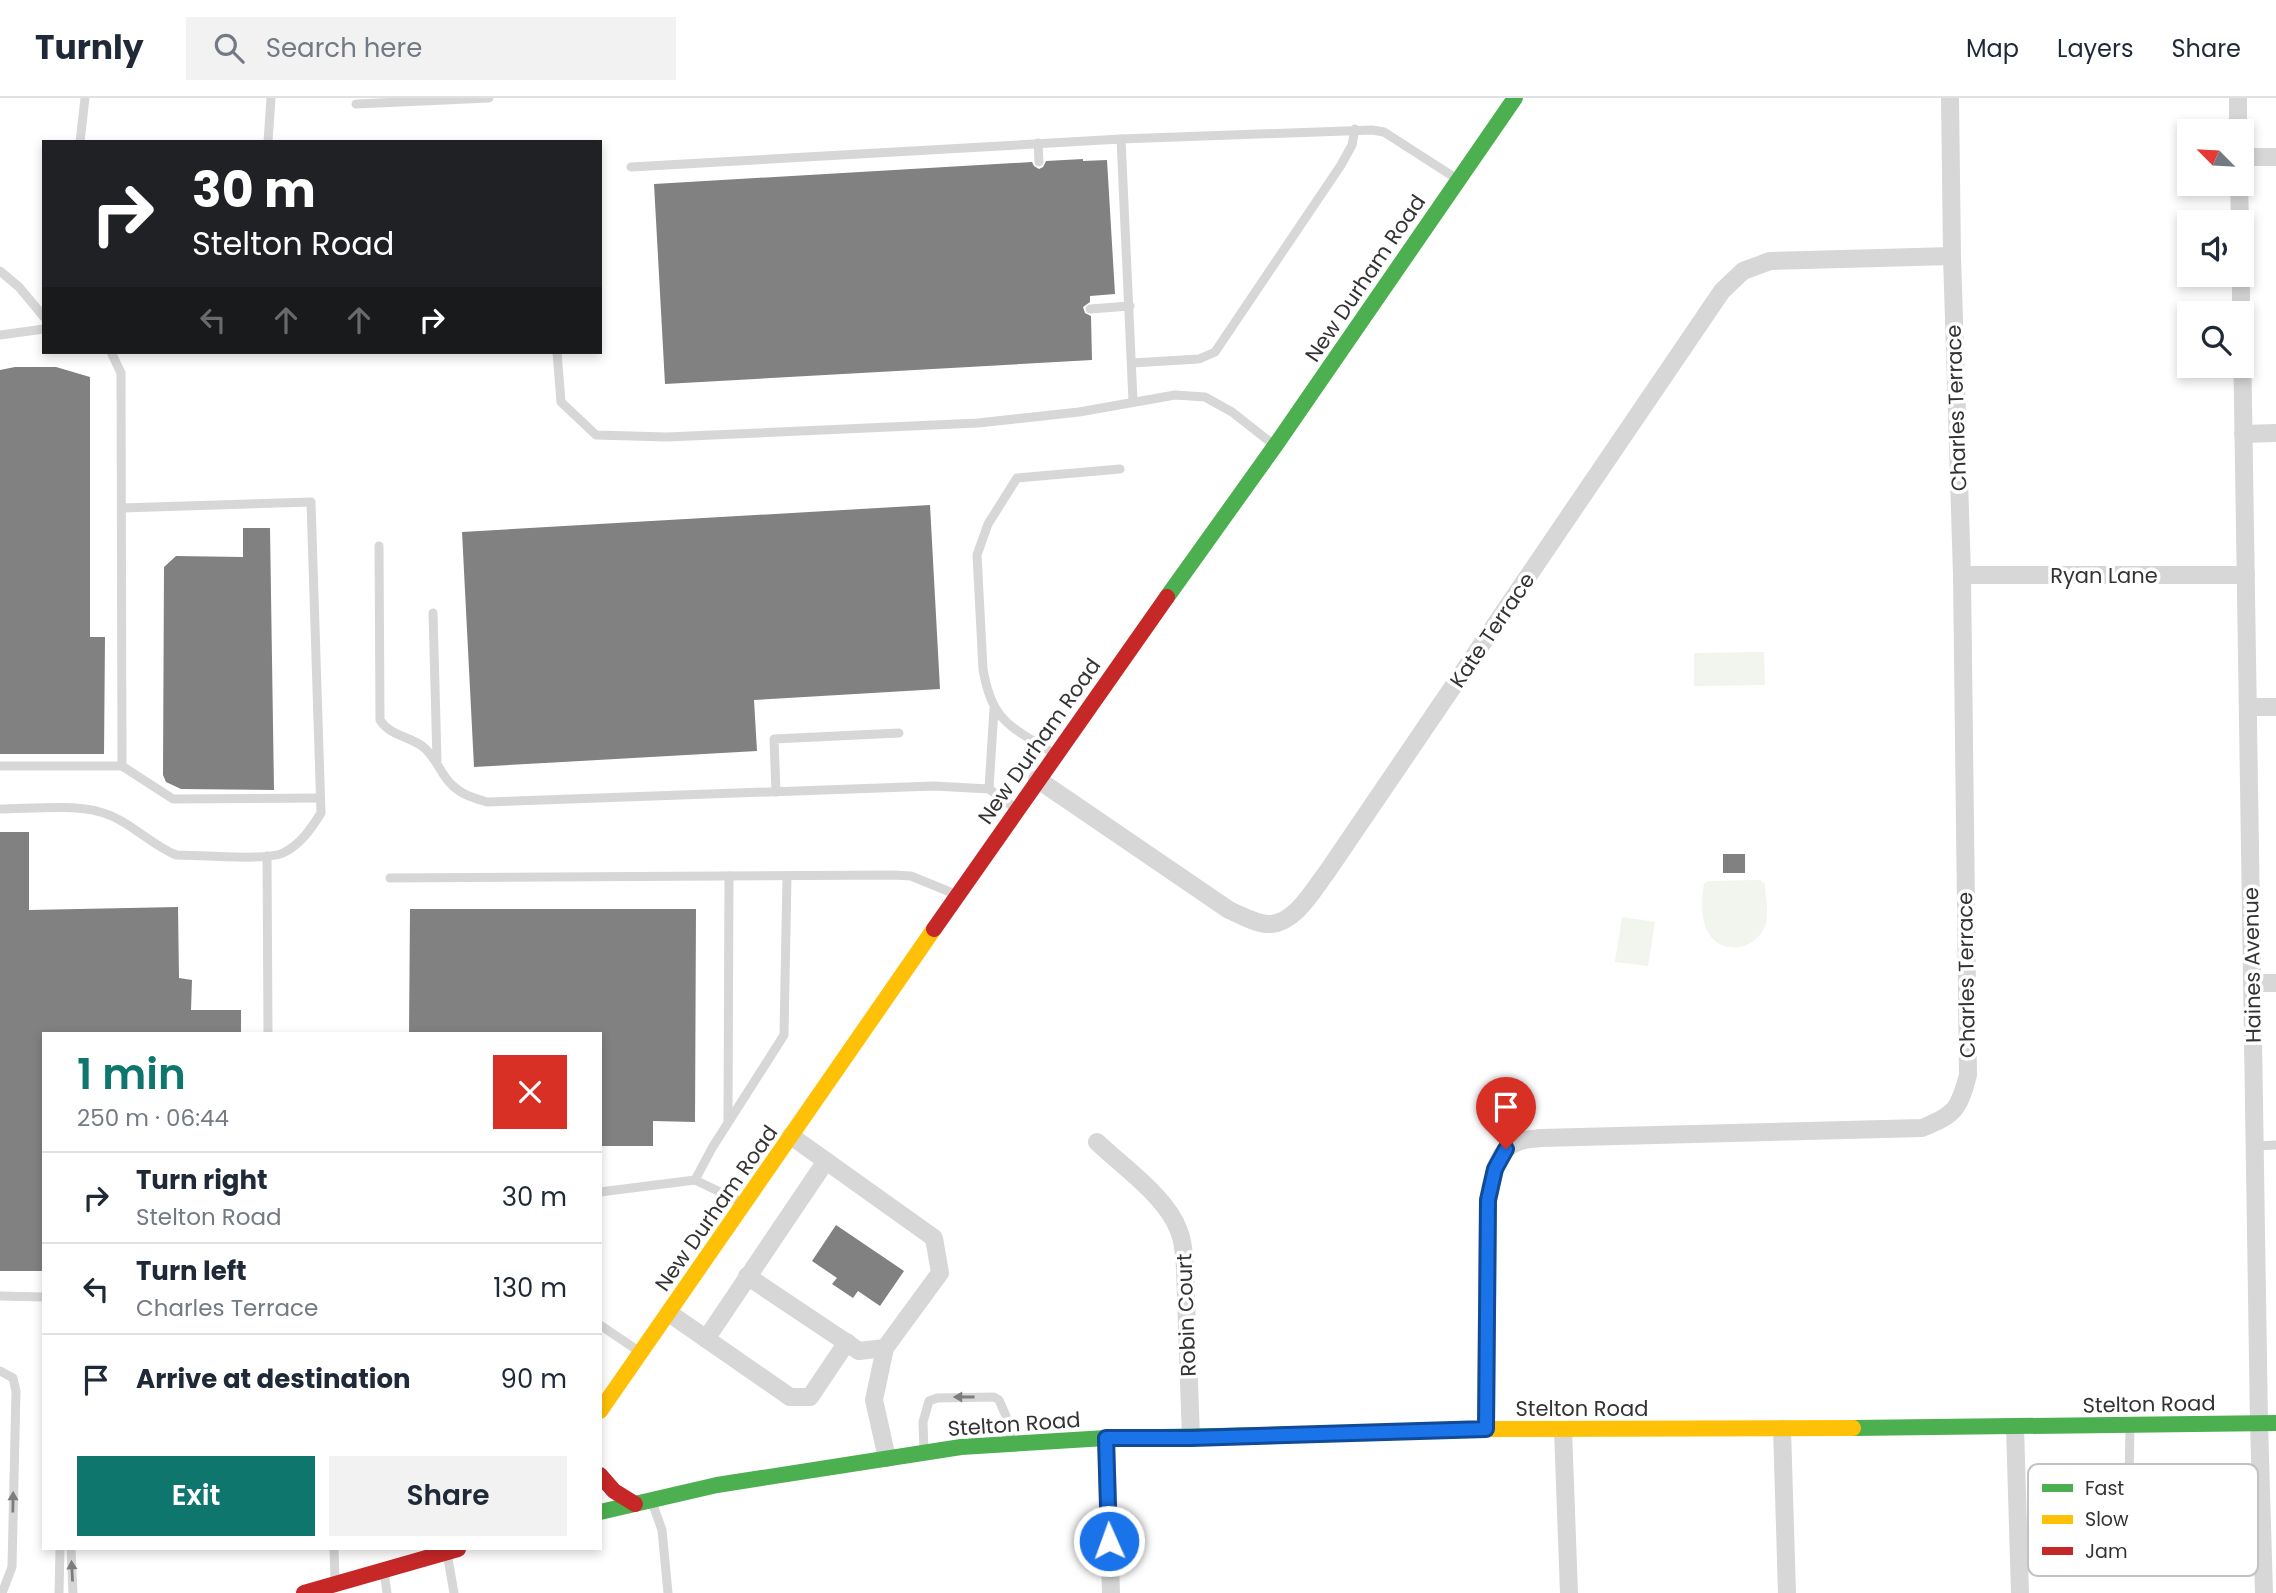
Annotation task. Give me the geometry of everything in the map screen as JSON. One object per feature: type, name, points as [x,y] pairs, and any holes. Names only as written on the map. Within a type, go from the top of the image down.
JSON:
[{"type":"main road","name":"New Durham Road","points":[[602,1408],[1016,809],[1275,446],[1515,98]]},
{"type":"main road","name":"Stelton Road","points":[[602,1512],[717,1485],[961,1447],[1106,1438],[1486,1429],[1782,1429],[2268,1423]]},
{"type":"main road","points":[[602,1477],[614,1491],[643,1502]]},
{"type":"main road","points":[[304,1593],[452,1550]]},
{"type":"street","name":"Charles Terrace","points":[[1486,1429],[1488,1200],[1495,1169],[1506,1149],[1517,1142],[1541,1138],[1922,1128],[1945,1119],[1961,1101],[1968,1075],[1962,575],[1950,98]]},
{"type":"street","points":[[2238,98],[2238,119]]},
{"type":"street","points":[[2254,157],[2276,157]]},
{"type":"street","name":"Kate Terrace","points":[[1037,779],[1229,910],[1251,920],[1272,924],[1296,913],[1327,873],[1722,291],[1743,271],[1770,261],[1952,256]]},
{"type":"street","name":"Haines Avenue","points":[[2242,378],[2255,1146],[2268,1423],[2264,1593]]},
{"type":"street","points":[[2243,434],[2276,433]]},
{"type":"street","name":"Ryan Lane","points":[[1962,575],[2246,575]]},
{"type":"street","points":[[2248,707],[2276,707]]},
{"type":"street","points":[[2252,983],[2276,983]]},
{"type":"street","points":[[791,1136],[934,1238],[940,1273],[885,1348],[874,1400],[887,1458]]},
{"type":"street","name":"Robin Court","points":[[1097,1142],[1166,1206],[1184,1246],[1191,1438]]},
{"type":"street","points":[[706,1339],[826,1161]]},
{"type":"street","points":[[747,1276],[859,1350],[885,1348]]},
{"type":"street","points":[[669,1313],[790,1397],[810,1397],[847,1342]]},
{"type":"street","points":[[2015,1427],[2020,1593]]},
{"type":"street","points":[[1782,1429],[1787,1593]]},
{"type":"street","points":[[1563,1430],[1569,1593]]},
{"type":"street","points":[[1106,1438],[1111,1593]]},
{"type":"lane","points":[[80,140],[85,98]]},
{"type":"lane","points":[[268,140],[271,98]]},
{"type":"lane","points":[[356,104],[489,98]]},
{"type":"lane","points":[[631,167],[1038,143],[1354,129],[1384,132],[1458,180]]},
{"type":"lane","points":[[1132,363],[1199,359],[1214,352],[1341,164],[1352,145],[1354,129]]},
{"type":"lane","points":[[1121,139],[1132,401]]},
{"type":"lane","points":[[1038,143],[1039,162]]},
{"type":"lane","points":[[0,271],[19,287],[42,315]]},
{"type":"lane","points":[[1090,309],[1130,306]]},
{"type":"lane","points":[[0,335],[42,329]]},
{"type":"lane","points":[[112,354],[121,373],[122,766]]},
{"type":"lane","points":[[556,354],[561,402],[596,435],[667,437],[978,423],[1079,412],[1175,395],[1205,397],[1231,412],[1275,446]]},
{"type":"lane","points":[[989,789],[994,709],[983,669],[977,555],[981,539],[992,515],[1017,478],[1120,469]]},
{"type":"lane","points":[[0,809],[84,809],[100,812],[176,855],[267,856],[282,853],[310,832],[321,813],[311,502],[121,508]]},
{"type":"lane","points":[[379,546],[380,720],[390,730],[422,746],[437,761],[451,784],[468,797],[487,802],[934,786],[989,789],[1016,809]]},
{"type":"lane","points":[[433,613],[437,761]]},
{"type":"lane","points":[[994,709],[1006,722],[1055,754]]},
{"type":"lane","points":[[776,792],[774,739],[899,733]]},
{"type":"lane","points":[[0,766],[122,766],[173,799],[319,798]]},
{"type":"lane","points":[[267,856],[268,1032]]},
{"type":"lane","points":[[728,1122],[729,876]]},
{"type":"lane","points":[[695,1180],[728,1122],[784,1035],[787,876]]},
{"type":"lane","points":[[390,878],[911,876],[957,895]]},
{"type":"lane","points":[[2255,1146],[2276,1145]]},
{"type":"lane","points":[[602,1192],[695,1180],[744,1203]]},
{"type":"lane","points":[[0,1296],[42,1297]]},
{"type":"lane","points":[[602,1326],[641,1353]]},
{"type":"lane","points":[[0,1371],[13,1378],[16,1391],[12,1567],[2,1593]]},
{"type":"lane","points":[[924,1453],[923,1422],[929,1401],[937,1398],[994,1397],[999,1400],[1006,1416],[1012,1444]]},
{"type":"lane","points":[[2129,1464],[2130,1425]]},
{"type":"lane","points":[[643,1502],[662,1530],[668,1593]]},
{"type":"lane","points":[[59,1593],[60,1550]]},
{"type":"lane","points":[[71,1550],[73,1593]]},
{"type":"lane","points":[[334,1550],[335,1584]]},
{"type":"lane","points":[[452,1550],[454,1593]]},
{"type":"lane","points":[[0,1565],[12,1560]]},
{"type":"lane","points":[[2258,1562],[2263,1562]]},
{"type":"lane","points":[[384,1570],[387,1593]]},
{"type":"shaded area","points":[[1764,652],[1765,685],[1694,686],[1694,653]]},
{"type":"shaded area","points":[[1760,880],[1765,884],[1767,909],[1762,932],[1749,944],[1740,947],[1723,946],[1715,941],[1704,923],[1704,884],[1708,881]]},
{"type":"shaded area","points":[[1622,917],[1655,922],[1648,966],[1615,962]]},
{"type":"building","points":[[1107,160],[1115,294],[1090,296],[1090,302],[1083,307],[1085,313],[1091,316],[1092,360],[665,384],[654,184],[1032,162],[1039,169],[1046,161]]},
{"type":"building","points":[[15,367],[56,367],[90,377],[90,637],[105,637],[104,754],[0,754],[0,370]]},
{"type":"building","points":[[930,505],[940,689],[754,700],[757,751],[474,767],[462,532]]},
{"type":"building","points":[[243,528],[270,528],[274,790],[181,789],[166,782],[163,775],[164,567],[176,556],[243,557]]},
{"type":"building","points":[[0,832],[29,832],[29,910],[178,907],[179,978],[192,980],[191,1010],[241,1010],[241,1032],[42,1032],[42,1271],[0,1271]]},
{"type":"building","points":[[1723,854],[1745,854],[1745,873],[1723,873]]},
{"type":"building","points":[[410,909],[696,909],[695,1122],[653,1121],[653,1146],[602,1146],[602,1032],[409,1032]]},
{"type":"building","points":[[836,1225],[904,1271],[880,1306],[858,1291],[853,1298],[832,1284],[837,1278],[812,1261]]},
{"type":"traffic: fast","points":[[1167,597],[1275,446],[1515,98]]},
{"type":"traffic: fast","points":[[1853,1428],[2276,1423]]},
{"type":"traffic: fast","points":[[602,1512],[717,1485],[961,1447],[1106,1438],[1325,1434]]},
{"type":"traffic: slow","points":[[602,1408],[934,929]]},
{"type":"traffic: slow","points":[[1325,1434],[1486,1429],[1853,1428]]},
{"type":"traffic: jam","points":[[934,929],[1167,597]]},
{"type":"traffic: jam","points":[[602,1477],[614,1491],[635,1504]]},
{"type":"traffic: jam","points":[[304,1593],[454,1550]]},
{"type":"route","points":[[1109,1541],[1106,1438],[1486,1429],[1488,1200],[1495,1169],[1506,1149]]}]
